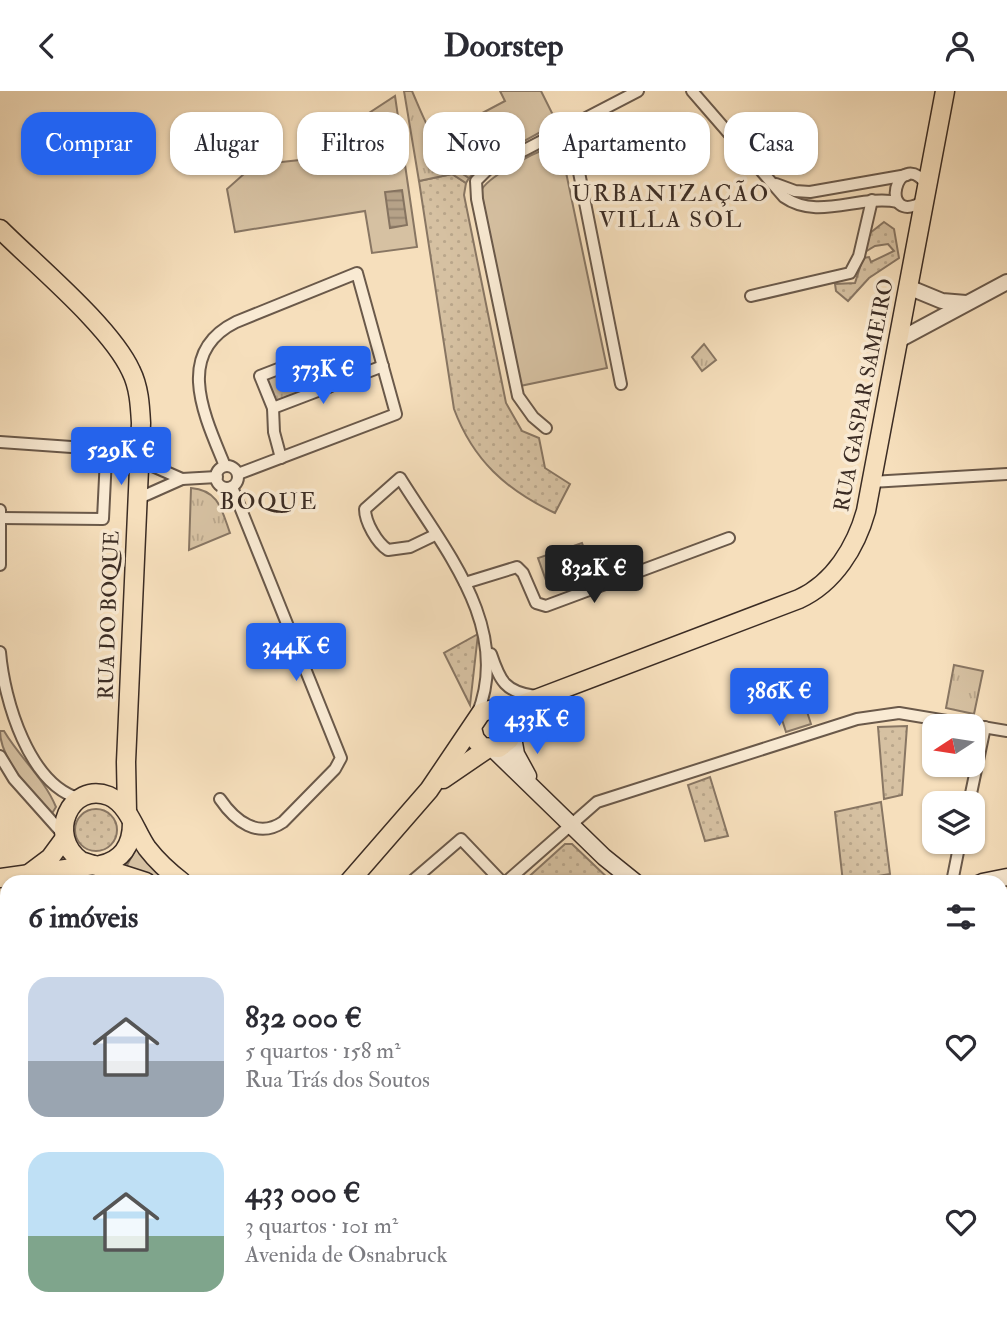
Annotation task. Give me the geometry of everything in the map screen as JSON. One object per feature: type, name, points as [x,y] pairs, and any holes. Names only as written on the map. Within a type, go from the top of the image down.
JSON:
[{"type":"main road","name":"RUA GASPAR SAMEIRO","points":[[561,690],[807,596],[826,581],[852,548],[866,511],[908,286],[916,192],[945,91]]},
{"type":"main road","name":"RUA DO BOQUE","points":[[0,229],[108,338],[122,356],[138,395],[139,460],[126,762],[129,817]]},
{"type":"main road","points":[[355,875],[429,790],[481,713],[500,711],[561,690]]},
{"type":"main road","points":[[429,790],[490,749],[505,745],[526,716],[561,690]]},
{"type":"main road","points":[[500,711],[510,719],[518,759],[534,787]]},
{"type":"main road","points":[[473,725],[475,739],[534,787],[570,824],[627,875]]},
{"type":"main road","points":[[102,795],[119,778],[126,762]]},
{"type":"main road","points":[[29,874],[45,862],[63,836],[67,813],[81,799],[102,795],[113,799],[129,817],[154,856],[174,875]]},
{"type":"main road","points":[[23,875],[97,865],[123,854],[129,845],[129,817]]},
{"type":"main road","points":[[63,836],[74,855],[126,875]]},
{"type":"street","points":[[598,112],[638,91]]},
{"type":"street","points":[[692,91],[784,197],[798,205],[831,206],[916,192]]},
{"type":"street","points":[[539,143],[483,172],[475,186],[519,396],[533,417],[545,428]]},
{"type":"street","points":[[580,175],[621,384]]},
{"type":"street","points":[[770,180],[795,191],[829,189],[916,192]]},
{"type":"street","points":[[829,189],[825,198],[831,206]]},
{"type":"street","points":[[751,296],[850,273],[859,255],[872,200]]},
{"type":"street","points":[[220,799],[246,824],[257,829],[273,828],[283,822],[335,769],[342,755],[232,487],[238,474],[396,414],[357,273],[225,328],[202,352],[198,370],[208,422],[225,467]]},
{"type":"street","points":[[897,341],[1007,282]]},
{"type":"street","points":[[908,286],[942,301],[967,303]]},
{"type":"street","points":[[286,456],[274,432],[273,408],[260,376],[317,354],[329,387]]},
{"type":"street","points":[[273,408],[383,366]]},
{"type":"street","points":[[0,442],[98,449],[103,451],[106,457],[103,519],[1,518]]},
{"type":"street","points":[[139,460],[182,479]]},
{"type":"street","points":[[232,487],[222,486],[217,477],[219,470],[225,467],[234,469],[238,474]]},
{"type":"street","points":[[871,482],[1007,474]]},
{"type":"street","points":[[137,499],[182,479],[217,477]]},
{"type":"street","points":[[435,535],[410,547],[388,549],[378,540],[366,517],[365,509],[400,478],[465,583],[484,625],[488,645],[504,686],[517,693],[540,697]]},
{"type":"street","points":[[0,510],[0,565]]},
{"type":"street","points":[[465,583],[517,567],[536,603],[546,606],[729,538]]},
{"type":"street","points":[[473,725],[487,680],[488,645]]},
{"type":"street","points":[[0,652],[10,706],[25,742],[57,788],[67,795],[81,799]]},
{"type":"street","points":[[487,680],[500,711]]},
{"type":"street","points":[[512,875],[570,824],[601,801],[870,715],[906,714],[922,717]]},
{"type":"street","points":[[985,727],[1007,731]]},
{"type":"street","points":[[0,756],[24,791],[63,836]]},
{"type":"street","points":[[419,875],[461,839],[497,875]]},
{"type":"street","points":[[953,875],[957,854]]},
{"type":"green space","points":[[404,91],[412,91],[423,117],[423,175],[447,175],[419,181]]},
{"type":"green space","points":[[500,91],[541,91],[552,112],[539,112],[539,133],[525,141],[525,112],[484,112],[505,101]]},
{"type":"green space","points":[[395,96],[397,112],[370,112]]},
{"type":"green space","points":[[539,152],[539,175],[567,175],[607,368],[520,386],[481,191],[499,175],[525,175],[525,159]]},
{"type":"green space","points":[[297,160],[297,175],[407,175],[417,247],[372,253],[365,211],[235,232],[227,189],[243,175],[283,175],[283,162]]},
{"type":"green space","points":[[454,175],[466,183],[464,195],[506,403],[522,431],[539,438],[545,468],[570,484],[555,513],[521,494],[493,471],[471,444],[454,409],[419,181]]},
{"type":"green space","points":[[454,175],[465,175],[469,178],[466,183]]},
{"type":"green space","points":[[884,222],[894,229],[899,258],[869,278],[848,301],[836,291],[835,284],[855,283],[863,258],[869,257],[871,262],[894,251],[888,244],[875,246],[865,252],[870,233]]},
{"type":"green space","points":[[704,344],[716,360],[702,371],[692,357]]},
{"type":"green space","points":[[315,359],[324,383],[274,402],[265,378]]},
{"type":"green space","points":[[191,488],[214,497],[230,533],[189,550]]},
{"type":"green space","points":[[582,543],[592,570],[548,586],[538,558]]},
{"type":"green space","points":[[478,634],[470,705],[444,653]]},
{"type":"green space","points":[[954,665],[983,671],[974,714],[946,708]]},
{"type":"green space","points":[[800,690],[811,724],[786,732],[775,698]]},
{"type":"green space","points":[[907,726],[902,795],[884,799],[878,727]]},
{"type":"green space","points":[[0,731],[4,731],[45,787],[56,807],[51,815],[11,765],[1,742]]},
{"type":"green space","points":[[710,777],[728,836],[705,841],[688,785]]},
{"type":"green space","points":[[881,802],[890,874],[842,875],[835,812]]},
{"type":"green space","points":[[96,809],[111,815],[117,830],[111,845],[96,851],[81,845],[75,830],[81,815]]},
{"type":"green space","points":[[565,844],[572,844],[605,875],[531,875]]},
{"type":"green space","points":[[138,845],[164,875],[143,875],[126,867]]},
{"type":"shaded area","points":[[402,190],[407,225],[390,228],[385,192]]},
{"type":"district","name":"URBANIZAÇÃO VILLA SOL","points":[[671,206]]},
{"type":"district","name":"BOQUE","points":[[269,501]]}]
